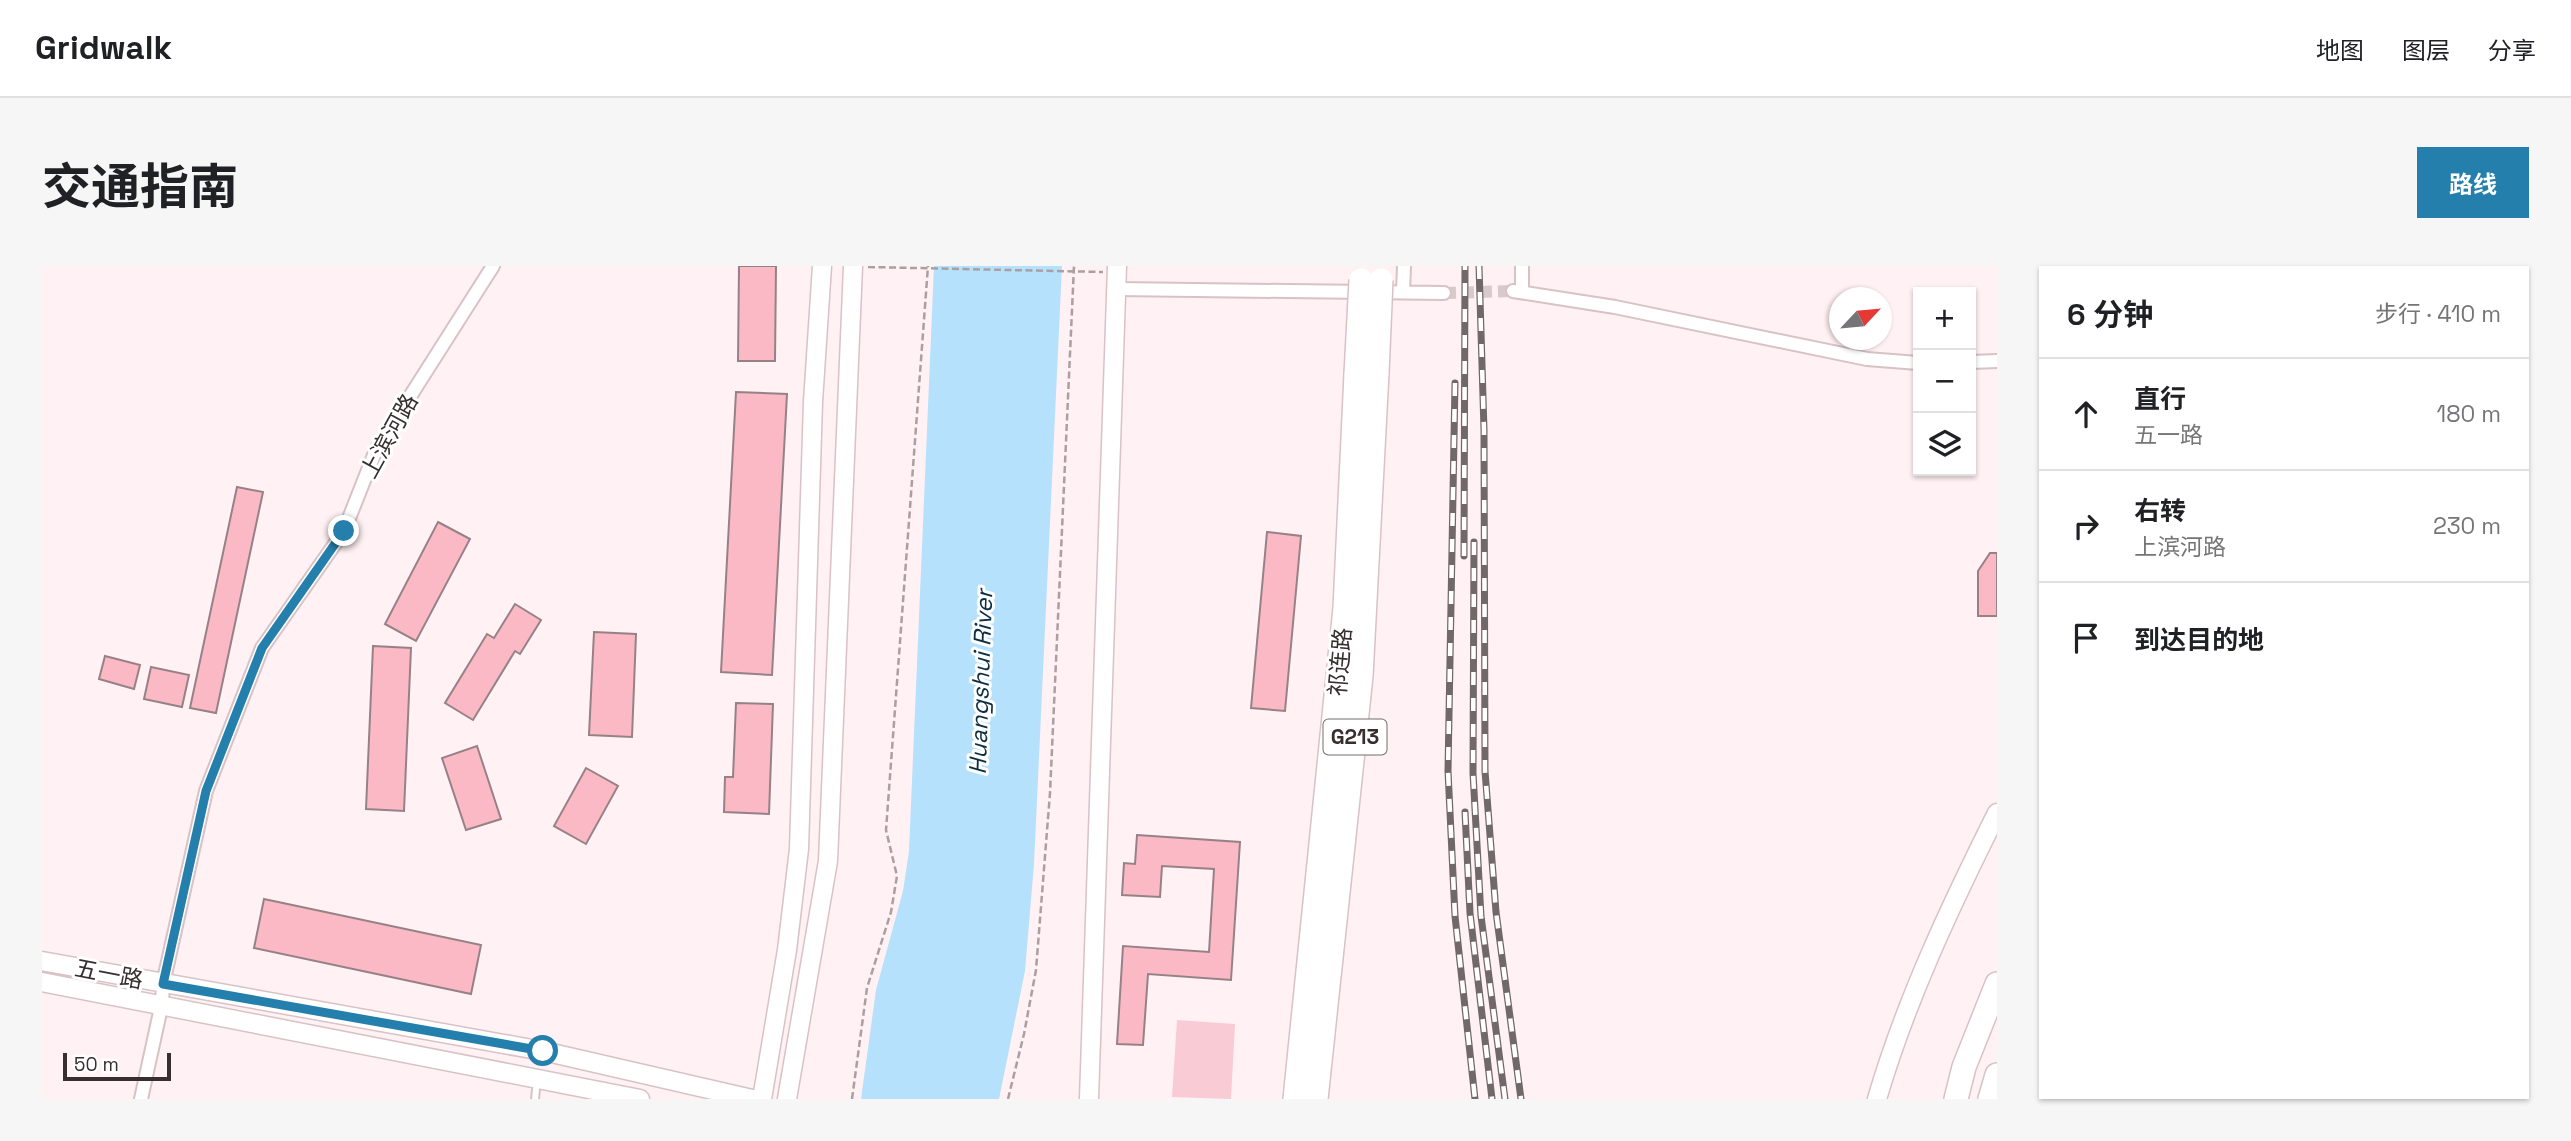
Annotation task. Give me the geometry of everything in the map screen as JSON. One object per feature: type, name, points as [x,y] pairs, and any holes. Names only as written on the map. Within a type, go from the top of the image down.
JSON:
[{"type":"highway","name":"祁连路","points":[[1317,1099],[1361,676],[1371,273]]},
{"type":"highway","name":"祁连路","points":[[1295,1099],[1367,374]]},
{"type":"highway","points":[[1956,1099],[1964,1067],[1997,984]]},
{"type":"highway","points":[[1990,1099],[1997,1075]]},
{"type":"street","name":"上滨河路","points":[[141,1099],[162,1003],[163,984],[206,791],[262,648],[344,531],[376,450],[493,266]]},
{"type":"street","points":[[762,1099],[787,950],[799,849],[813,402],[821,266]]},
{"type":"street","points":[[1403,292],[1404,266]]},
{"type":"street","points":[[1522,266],[1517,291],[1615,307],[1867,359],[1913,363]]},
{"type":"street","points":[[787,1099],[828,861],[853,267]]},
{"type":"street","points":[[1089,1099],[1117,276],[1444,293]]},
{"type":"street","points":[[1976,362],[1997,361]]},
{"type":"street","points":[[1877,1099],[1886,1068],[1946,916],[1997,813]]},
{"type":"street","name":"五一路","points":[[42,961],[543,1051],[752,1099]]},
{"type":"street","name":"五一路","points":[[42,982],[162,1003],[640,1099]]},
{"type":"lane","points":[[535,1099],[537,1078]]},
{"type":"path","points":[[853,267],[1069,271],[1074,268],[1117,276]]},
{"type":"path","points":[[852,1099],[867,988],[891,912],[897,876],[886,830],[928,267]]},
{"type":"path","points":[[1008,1099],[1036,970],[1050,793],[1074,268]]},
{"type":"shaded area","points":[[1177,1020],[1235,1024],[1231,1099],[1172,1097]]},
{"type":"water","name":"Huangshui River","points":[[934,266],[1062,266],[1034,864],[1025,971],[999,1099],[861,1099],[876,990],[903,891],[909,851]]},
{"type":"building","points":[[739,266],[776,266],[775,361],[738,361]]},
{"type":"building","points":[[736,392],[787,394],[772,675],[721,672]]},
{"type":"building","points":[[237,487],[263,492],[216,713],[190,708]]},
{"type":"building","points":[[438,522],[470,539],[416,641],[385,624]]},
{"type":"building","points":[[1267,532],[1301,536],[1285,711],[1251,708]]},
{"type":"building","points":[[1990,553],[1997,553],[1997,616],[1978,616],[1978,571]]},
{"type":"building","points":[[515,604],[541,620],[520,654],[515,651],[473,720],[445,703],[487,634],[494,638]]},
{"type":"building","points":[[594,632],[636,634],[632,737],[589,735]]},
{"type":"building","points":[[373,646],[411,648],[404,811],[366,809]]},
{"type":"building","points":[[105,656],[140,665],[134,689],[99,679]]},
{"type":"building","points":[[151,667],[189,675],[182,707],[144,699]]},
{"type":"building","points":[[736,703],[773,704],[769,814],[724,812],[725,777],[733,777]]},
{"type":"building","points":[[477,746],[501,819],[466,830],[442,758]]},
{"type":"building","points":[[586,768],[618,786],[586,844],[554,826]]},
{"type":"building","points":[[1137,835],[1240,842],[1231,980],[1148,974],[1143,1045],[1117,1044],[1123,946],[1209,952],[1214,869],[1162,866],[1160,897],[1122,895],[1124,863],[1135,864]]},
{"type":"building","points":[[264,899],[481,945],[471,994],[254,948]]},
{"type":"tunnel","points":[[1444,293],[1513,291]]},
{"type":"railway","points":[[1464,556],[1465,266]]},
{"type":"railway","points":[[1479,266],[1484,430],[1485,771],[1496,912],[1521,1099]]},
{"type":"railway","points":[[1455,383],[1448,771],[1455,916],[1475,1099]]},
{"type":"railway","points":[[1474,542],[1473,773],[1481,916],[1505,1099]]},
{"type":"railway","points":[[1465,812],[1470,913],[1492,1099]]},
{"type":"route","points":[[344,531],[262,648],[206,791],[163,984],[543,1051]]}]
